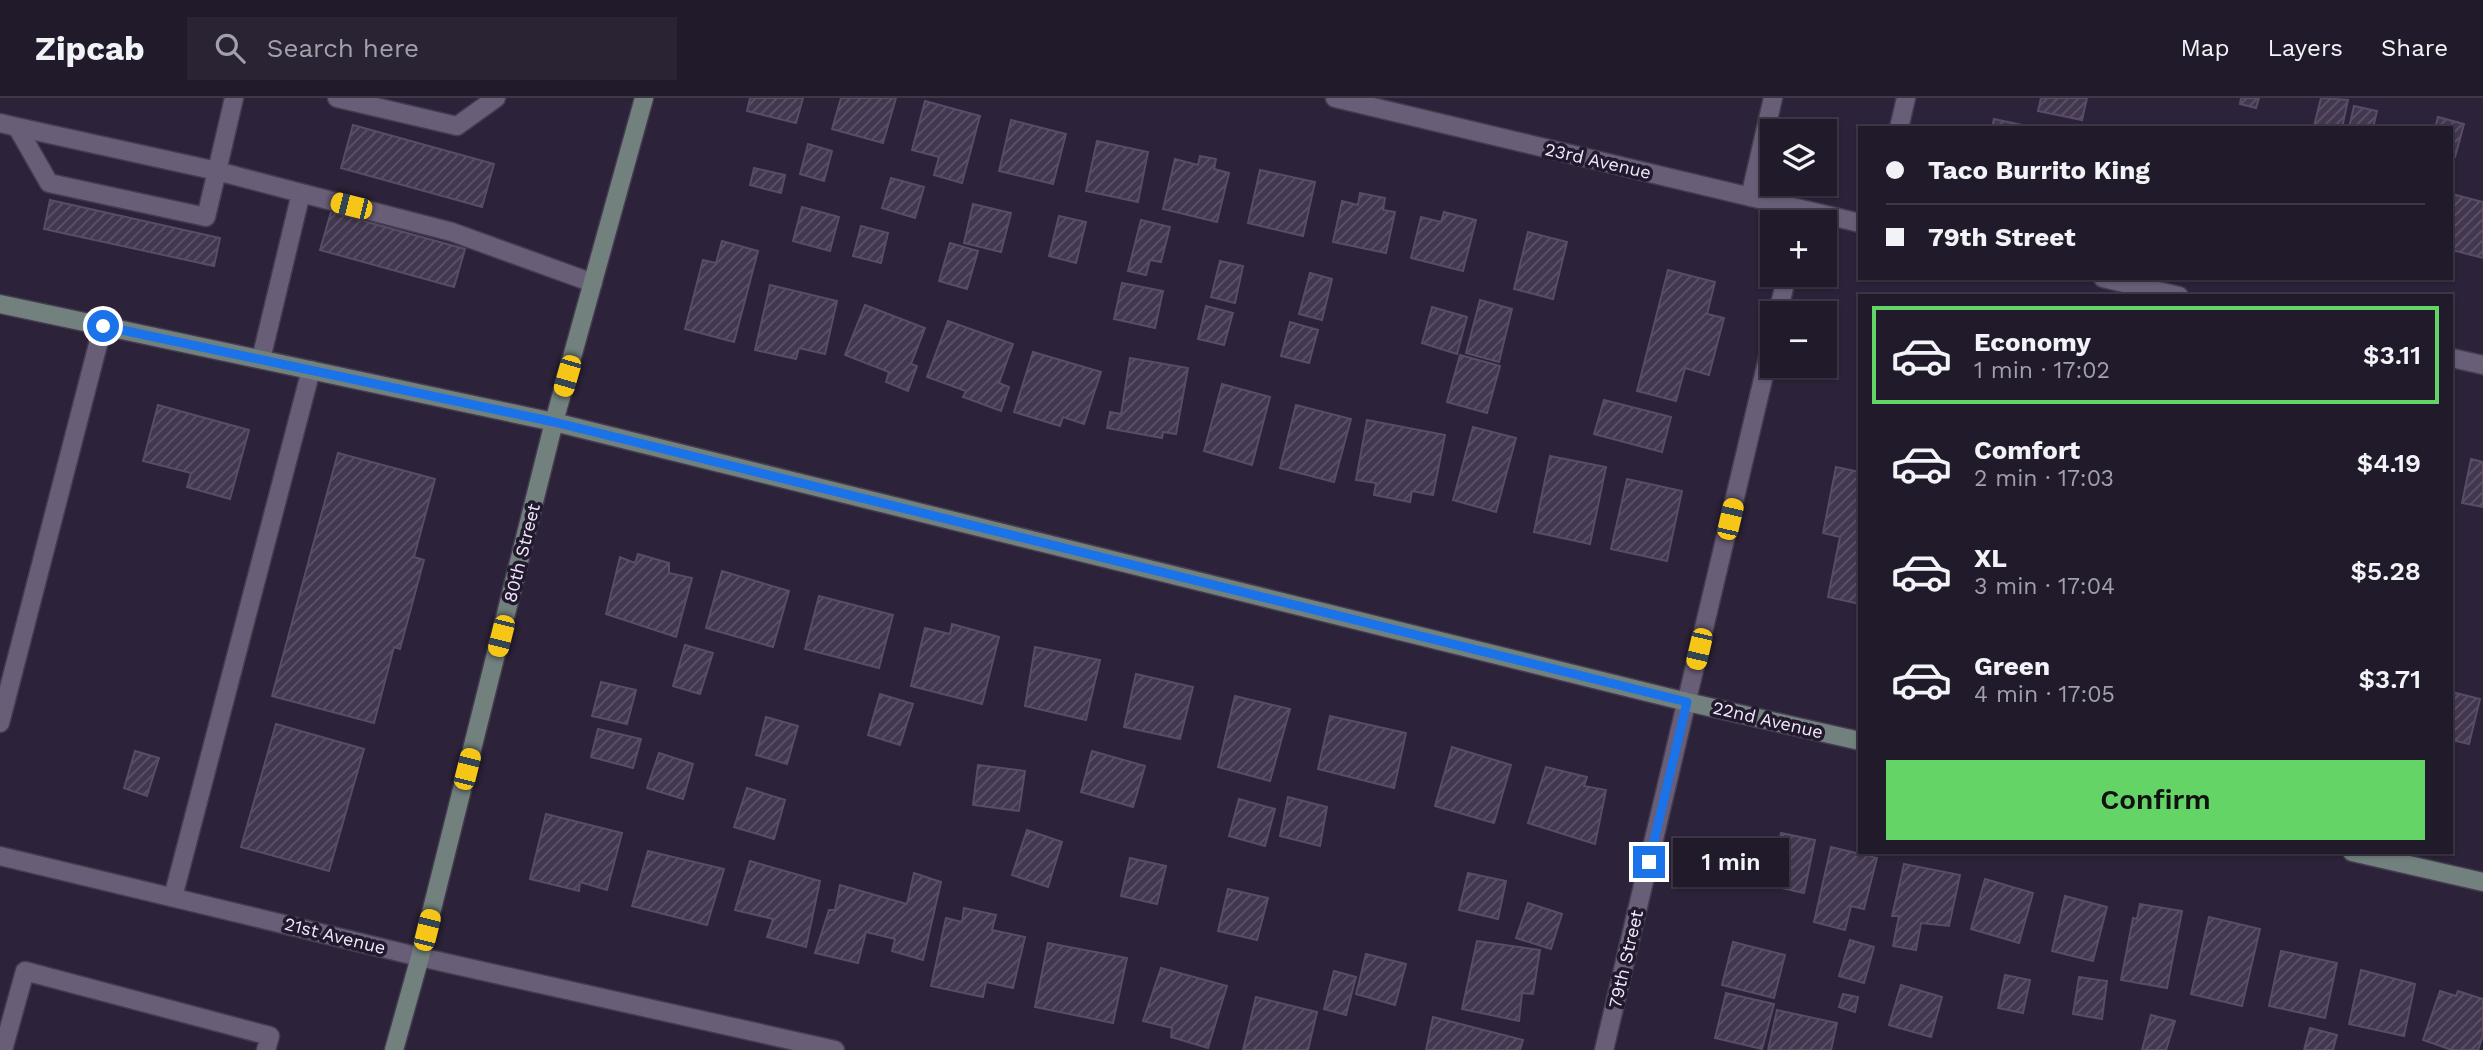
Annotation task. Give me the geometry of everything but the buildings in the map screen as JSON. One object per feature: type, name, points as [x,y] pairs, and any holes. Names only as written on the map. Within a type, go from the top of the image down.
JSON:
[{"type":"street","points":[[9,125],[49,183],[206,217],[234,98]]},
{"type":"street","points":[[337,98],[457,126],[496,98]]},
{"type":"street","name":"80th Street","points":[[394,1050],[420,957],[554,422],[645,98]]},
{"type":"street","name":"23rd Avenue","points":[[1335,98],[1750,197],[1785,210]]},
{"type":"street","points":[[1750,197],[1773,98]]},
{"type":"street","points":[[1899,126],[1906,98]]},
{"type":"street","points":[[9,125],[217,171],[452,232],[593,283]]},
{"type":"street","points":[[261,359],[301,193]]},
{"type":"street","name":"23rd Avenue","points":[[1837,220],[1858,223]]},
{"type":"street","points":[[2111,280],[2171,294]]},
{"type":"street","name":"22nd Avenue","points":[[0,304],[554,422],[1687,702],[1858,741]]},
{"type":"street","points":[[0,723],[103,326]]},
{"type":"street","points":[[2453,358],[2483,365]]},
{"type":"street","points":[[173,897],[311,370]]},
{"type":"street","name":"79th Street","points":[[1604,1050],[1763,378]]},
{"type":"street","points":[[2361,854],[2483,882]]},
{"type":"street","name":"21st Avenue","points":[[0,856],[420,957],[835,1050]]},
{"type":"street","points":[[1,1050],[25,971],[270,1036],[265,1050]]},
{"type":"route","points":[[103,326],[554,422],[1687,702],[1649,862]]}]
